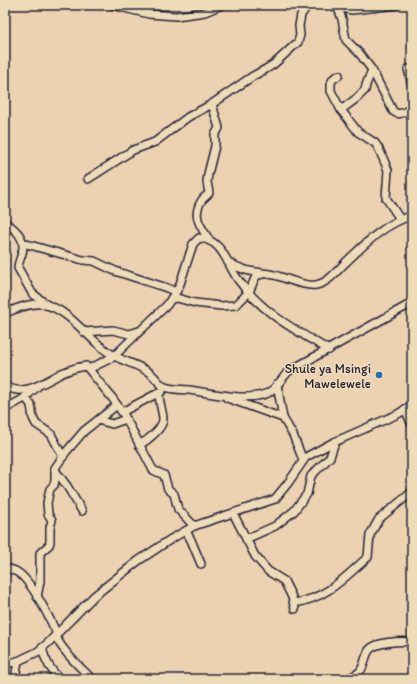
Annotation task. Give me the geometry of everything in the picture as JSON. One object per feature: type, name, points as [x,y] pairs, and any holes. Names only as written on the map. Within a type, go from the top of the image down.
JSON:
[{"type":"street","points":[[115,6],[127,7],[150,14],[179,16],[205,12],[222,5]]},
{"type":"street","points":[[88,179],[133,150],[154,142],[188,117],[212,104],[266,69],[298,42],[300,34],[299,26],[302,14],[308,5]]},
{"type":"street","points":[[330,5],[352,10],[397,5]]},
{"type":"street","points":[[338,8],[342,19],[346,40],[360,54],[372,70],[396,113],[400,114],[412,108]]},
{"type":"street","points":[[408,69],[412,86]]},
{"type":"street","points":[[341,110],[365,90],[372,70]]},
{"type":"street","points":[[339,75],[333,79],[330,88],[341,110],[358,132],[380,149],[388,170],[386,198],[400,219]]},
{"type":"street","points":[[210,241],[200,225],[197,212],[202,200],[209,193],[207,182],[208,174],[215,146],[215,135],[219,128],[212,104]]},
{"type":"street","points":[[228,261],[243,270],[277,276],[308,285],[318,285],[333,276],[383,230],[400,219],[412,216]]},
{"type":"street","points":[[7,224],[16,230],[23,243],[18,268],[32,293],[49,306]]},
{"type":"street","points":[[89,369],[113,357],[167,305],[176,292],[186,268],[193,244],[199,238],[210,241],[219,246],[228,261],[232,272],[259,303],[283,323],[329,350]]},
{"type":"street","points":[[23,243],[83,260],[94,261],[115,271],[176,292]]},
{"type":"street","points":[[171,299],[177,298],[195,303],[230,306],[240,303],[249,292],[256,276],[264,274]]},
{"type":"street","points":[[5,313],[26,306],[41,304],[63,312],[113,357],[148,371],[154,375],[163,386],[169,388],[221,395],[262,395],[271,391],[289,371],[412,303]]},
{"type":"street","points":[[84,332],[113,330],[129,334],[141,330]]},
{"type":"street","points":[[5,409],[25,397],[39,386],[63,373],[85,366],[89,369],[122,412],[153,470],[164,475],[168,490],[174,494],[178,509],[194,526]]},
{"type":"street","points":[[277,384],[283,418],[293,435],[303,460]]},
{"type":"street","points":[[5,385],[18,390],[39,386]]},
{"type":"street","points":[[122,412],[169,388]]},
{"type":"street","points":[[139,445],[149,440],[163,422],[159,393]]},
{"type":"street","points":[[221,395],[283,418]]},
{"type":"street","points":[[25,397],[31,405],[33,418],[36,424],[51,434],[63,457]]},
{"type":"street","points":[[37,597],[40,581],[40,553],[49,545],[51,539],[50,528],[52,520],[48,514],[47,503],[50,489],[56,480],[55,470],[84,430],[117,405]]},
{"type":"street","points":[[5,664],[18,661],[37,652],[94,596],[114,579],[138,561],[186,530],[275,499],[288,483],[303,460],[311,454],[412,405]]},
{"type":"street","points":[[405,409],[412,425]]},
{"type":"street","points":[[98,420],[112,424],[126,419]]},
{"type":"street","points":[[246,539],[275,526],[294,511],[307,494],[311,476],[330,457],[335,442]]},
{"type":"street","points":[[55,470],[67,486],[82,511]]},
{"type":"street","points":[[233,513],[255,556],[268,571],[284,581],[295,606],[314,599],[342,582],[350,575],[368,557],[370,535],[379,519],[412,492]]},
{"type":"street","points":[[186,530],[192,540],[201,564]]},
{"type":"street","points":[[5,568],[16,572],[21,576],[37,597],[62,649],[71,660],[92,679]]},
{"type":"street","points":[[349,678],[359,673],[363,669],[368,651],[375,645],[404,641],[412,642]]},
{"type":"street","points":[[42,648],[45,659],[52,672],[60,679]]},
{"type":"street","points":[[15,679],[18,661]]},
{"type":"place","name":"Shule ya Msingi Mawelewele","points":[[379,375]]}]
